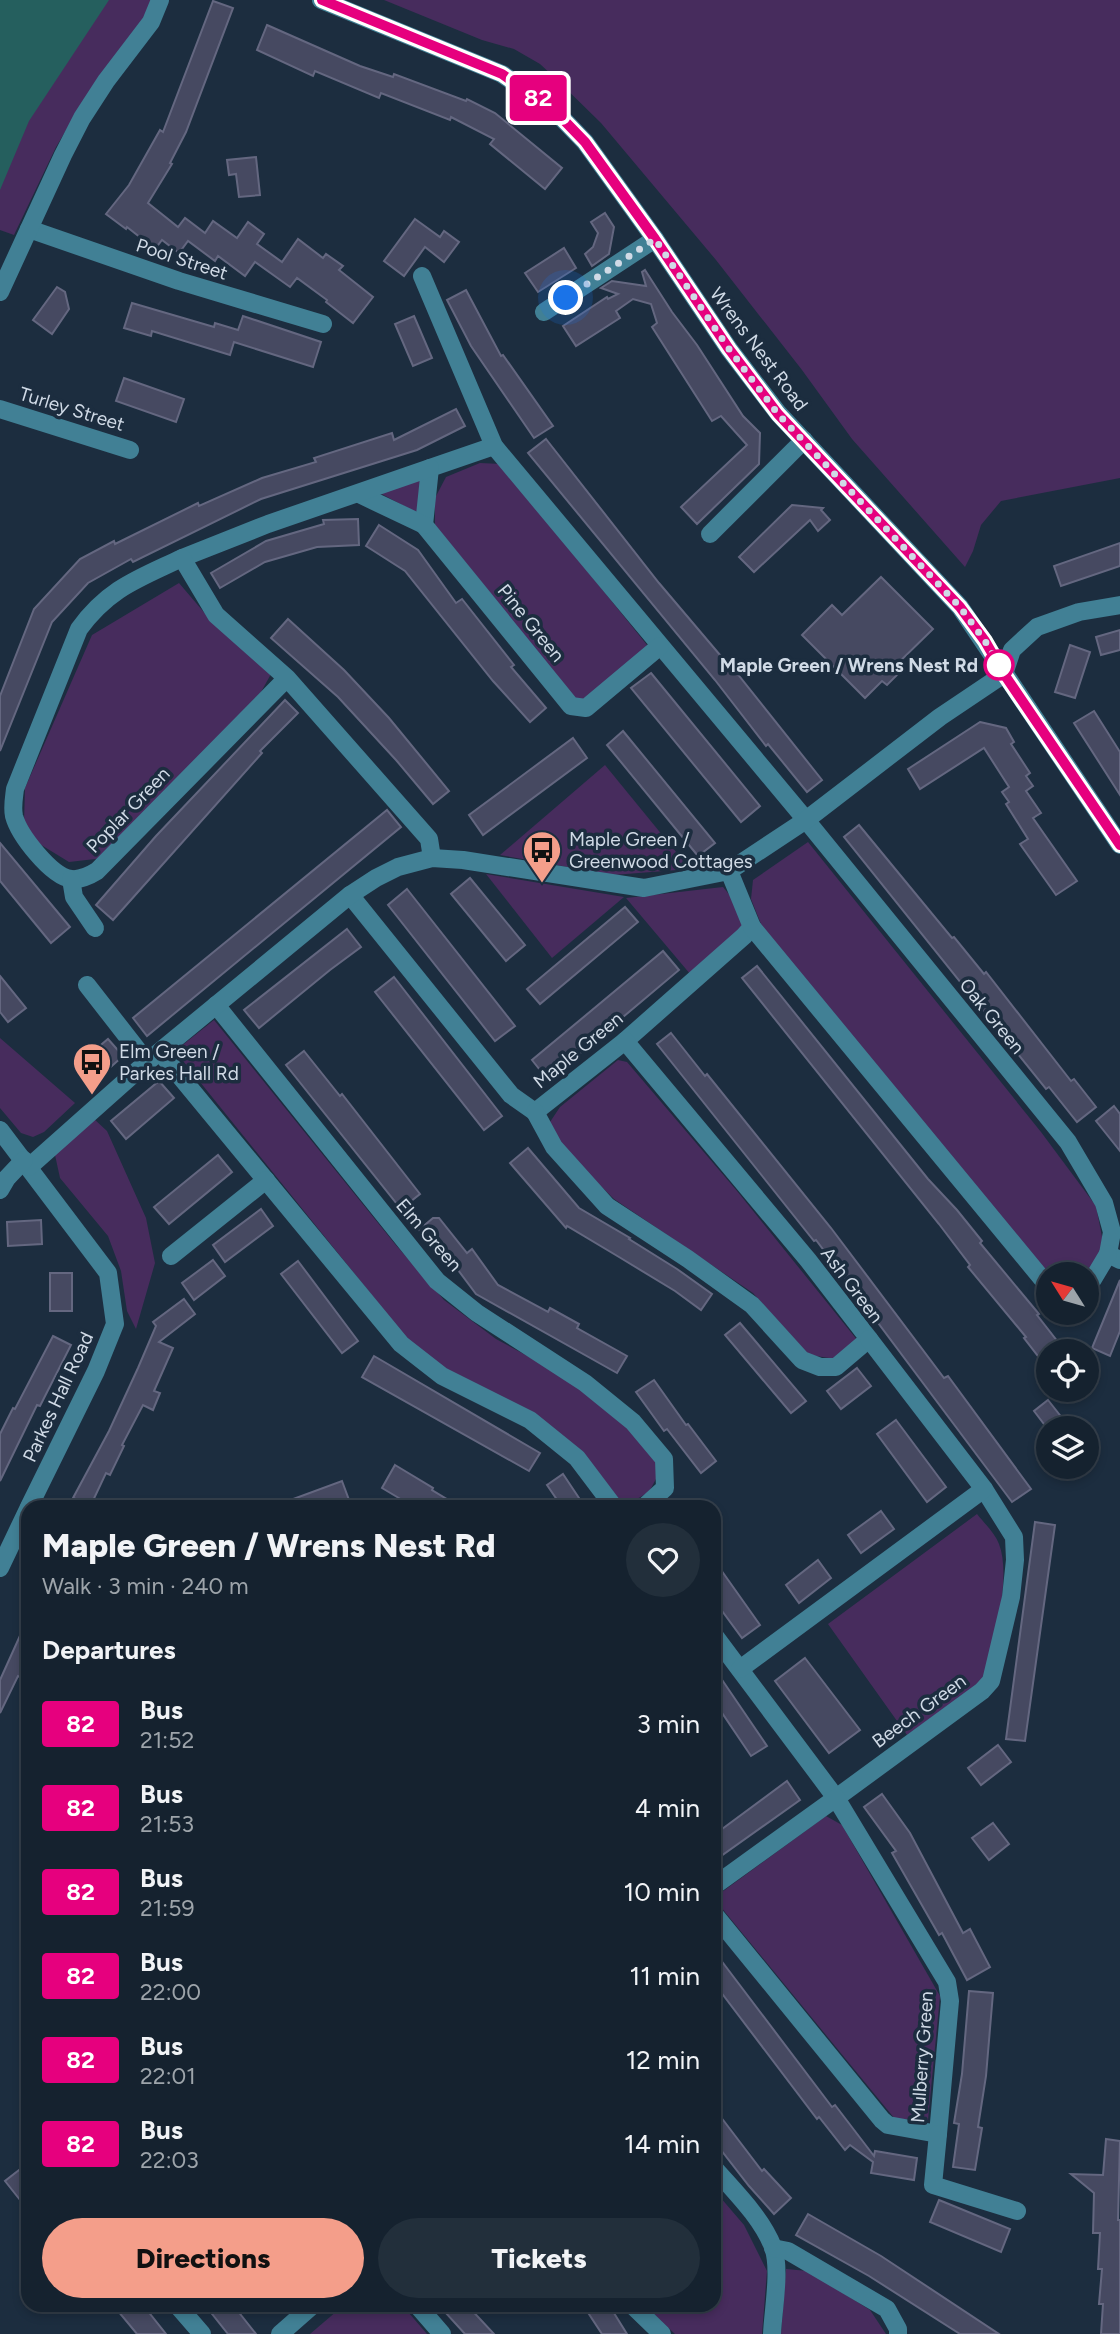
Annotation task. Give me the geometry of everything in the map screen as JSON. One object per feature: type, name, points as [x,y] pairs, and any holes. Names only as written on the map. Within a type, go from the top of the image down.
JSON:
[{"type":"street","points":[[0,292],[82,118],[106,81],[151,22],[160,0]]},
{"type":"street","name":"Wrens Nest Road","points":[[321,0],[502,74],[555,111],[585,142],[729,349],[778,414],[960,607],[1120,845]]},
{"type":"street","name":"Pool Street","points":[[29,229],[179,281],[323,324]]},
{"type":"street","points":[[544,312],[655,239]]},
{"type":"street","points":[[422,276],[494,446],[806,820]]},
{"type":"street","name":"Turley Street","points":[[0,409],[130,450]]},
{"type":"street","points":[[710,534],[804,440]]},
{"type":"street","points":[[95,928],[74,897],[71,878],[57,873],[29,845],[15,819],[12,807],[21,771],[79,628],[92,611],[112,593],[182,558],[268,524],[494,446]]},
{"type":"street","points":[[359,494],[424,526],[430,468]]},
{"type":"street","name":"Pine Green","points":[[424,526],[571,706],[586,708],[660,646]]},
{"type":"street","points":[[182,558],[216,615],[287,678],[429,839],[432,858]]},
{"type":"street","points":[[0,1190],[7,1178],[350,895],[376,878],[398,867],[432,858],[463,860],[644,888],[729,871],[806,820],[940,717],[1004,674],[1012,650],[1037,628],[1079,611],[1120,605]]},
{"type":"street","name":"Poplar Green","points":[[71,878],[97,872],[287,678]]},
{"type":"street","name":"Oak Green","points":[[806,820],[1068,1142],[1104,1203],[1112,1232],[1114,1257],[1099,1275]]},
{"type":"street","points":[[729,871],[752,927],[1036,1271]]},
{"type":"street","name":"Maple Green","points":[[350,895],[512,1095],[535,1112],[625,1041],[752,927]]},
{"type":"street","points":[[87,985],[266,1180],[401,1344],[442,1376],[530,1420],[577,1458],[609,1500]]},
{"type":"street","name":"Elm Green","points":[[216,1005],[437,1281],[477,1313],[584,1383],[633,1422],[664,1459],[665,1488],[652,1500]]},
{"type":"street","name":"Ash Green","points":[[535,1112],[554,1147],[607,1206],[752,1305],[802,1360],[820,1367],[836,1367],[869,1339],[808,1260],[625,1041]]},
{"type":"street","name":"Parkes Hall Road","points":[[0,1130],[108,1272],[115,1324],[96,1371],[33,1500]]},
{"type":"street","points":[[171,1256],[266,1180]]},
{"type":"street","name":"Beech Green","points":[[836,1798],[982,1691],[991,1681],[1011,1597],[1015,1560],[1014,1538],[984,1489],[869,1339]]},
{"type":"street","points":[[740,1669],[984,1489]]},
{"type":"street","name":"Parkes Hall Road","points":[[0,1568],[21,1525]]},
{"type":"street","points":[[721,1644],[836,1798],[721,1881]]},
{"type":"street","name":"Mulberry Green","points":[[721,1923],[882,2120],[888,2125],[938,2134],[950,2001],[947,1982],[836,1798]]},
{"type":"street","points":[[938,2134],[933,2185],[1017,2211]]},
{"type":"street","points":[[721,2176],[757,2218],[773,2248],[775,2272],[772,2334]]},
{"type":"street","points":[[773,2248],[788,2251],[887,2309],[898,2334]]},
{"type":"street","points":[[183,2312],[202,2334]]},
{"type":"street","points":[[280,2334],[305,2312]]},
{"type":"street","points":[[423,2312],[442,2334]]},
{"type":"street","points":[[639,2312],[662,2334]]},
{"type":"shaded area","points":[[0,0],[154,0],[151,10],[84,100],[56,147],[14,235],[0,230]]},
{"type":"shaded area","points":[[0,0],[109,0],[29,121],[0,190]]},
{"type":"shaded area","points":[[384,0],[1120,0],[1120,478],[1001,501],[981,525],[965,567],[852,439],[716,260],[601,123],[553,76],[540,64],[514,49],[482,40]]},
{"type":"shaded area","points":[[480,463],[501,464],[647,645],[641,655],[588,700],[576,701],[435,530],[435,498],[446,477]]},
{"type":"shaded area","points":[[424,478],[417,513],[376,491]]},
{"type":"shaded area","points":[[179,583],[208,617],[271,674],[261,692],[104,858],[69,862],[38,843],[24,822],[25,788],[92,635]]},
{"type":"shaded area","points":[[605,765],[690,869],[613,875],[500,855]]},
{"type":"shaded area","points":[[808,842],[1041,1132],[1096,1206],[1104,1247],[1095,1262],[1038,1262],[765,934],[751,899],[753,880]]},
{"type":"shaded area","points":[[486,874],[624,897],[552,958]]},
{"type":"shaded area","points":[[723,887],[737,904],[744,931],[691,975],[626,898]]},
{"type":"shaded area","points":[[214,1020],[395,1244],[444,1300],[496,1339],[546,1366],[605,1405],[641,1441],[658,1463],[657,1477],[649,1492],[635,1500],[619,1499],[581,1450],[530,1416],[456,1377],[408,1340],[175,1051]]},
{"type":"shaded area","points":[[0,1038],[75,1103],[44,1132],[33,1137],[21,1133],[0,1108]]},
{"type":"shaded area","points":[[618,1060],[627,1062],[737,1191],[858,1341],[836,1359],[809,1355],[753,1293],[614,1199],[563,1149],[550,1122],[560,1107]]},
{"type":"shaded area","points":[[94,1119],[107,1131],[146,1218],[155,1263],[136,1329],[127,1311],[121,1271],[108,1236],[60,1178],[55,1155]]},
{"type":"shaded area","points":[[977,1514],[999,1544],[1003,1574],[1000,1610],[987,1678],[907,1735],[828,1624]]},
{"type":"shaded area","points":[[826,1816],[842,1825],[940,1996],[928,2120],[895,2119],[721,1907],[722,1892]]},
{"type":"shaded area","points":[[721,2198],[744,2225],[767,2271],[762,2334],[675,2334],[651,2312],[721,2312]]},
{"type":"shaded area","points":[[786,2269],[808,2271],[870,2310],[886,2334],[781,2334]]},
{"type":"shaded area","points":[[336,2312],[408,2312],[427,2334],[310,2334]]},
{"type":"building","points":[[213,1],[233,8],[186,132],[170,163],[172,164],[148,203],[178,227],[185,218],[205,233],[213,221],[237,238],[248,222],[264,234],[257,244],[282,262],[298,239],[323,258],[326,254],[343,266],[339,270],[373,297],[353,323],[297,278],[290,287],[255,262],[245,276],[218,256],[215,261],[188,241],[179,253],[162,240],[155,249],[106,214],[129,185],[160,130],[163,132]]},
{"type":"building","points":[[267,25],[360,66],[393,77],[394,74],[466,101],[467,99],[495,113],[562,168],[545,189],[490,144],[494,139],[451,117],[450,120],[381,93],[379,98],[315,71],[313,76],[257,50]]},
{"type":"building","points":[[256,157],[260,195],[239,197],[236,174],[229,175],[227,160]]},
{"type":"building","points":[[605,213],[614,227],[609,254],[592,266],[585,254],[593,247],[598,233],[591,222]]},
{"type":"building","points":[[415,219],[440,237],[444,231],[459,242],[444,262],[425,247],[404,276],[384,261]]},
{"type":"building","points":[[564,248],[576,268],[538,292],[525,273]]},
{"type":"building","points":[[645,270],[743,416],[760,433],[759,464],[697,524],[681,507],[747,445],[721,416],[712,421],[652,327],[657,323],[651,304],[633,299],[616,311],[620,318],[576,346],[563,326],[607,297],[608,299],[618,294],[601,288],[612,281],[646,286],[642,272]]},
{"type":"building","points":[[57,287],[65,292],[69,309],[52,334],[33,320]]},
{"type":"building","points":[[466,290],[501,356],[503,355],[553,426],[534,438],[471,346],[447,300]]},
{"type":"building","points":[[132,303],[214,327],[215,323],[238,330],[243,316],[321,342],[313,367],[234,342],[230,355],[152,331],[151,336],[124,328]]},
{"type":"building","points":[[414,316],[432,358],[413,366],[395,324]]},
{"type":"building","points":[[124,378],[184,399],[176,422],[116,401]]},
{"type":"building","points":[[456,409],[465,426],[417,450],[261,499],[133,562],[131,559],[88,583],[52,622],[0,751],[0,696],[34,609],[80,559],[198,503],[199,506],[262,478],[316,462],[314,458],[392,433],[394,440]]},
{"type":"building","points":[[546,439],[659,583],[732,667],[822,780],[807,792],[768,744],[766,746],[528,453]]},
{"type":"building","points":[[792,505],[823,508],[821,510],[830,520],[818,531],[810,520],[754,572],[739,557]]},
{"type":"building","points":[[358,519],[359,545],[317,547],[265,562],[220,588],[211,573],[266,541],[324,524],[323,520]]},
{"type":"building","points":[[379,525],[418,550],[456,603],[462,599],[514,665],[511,667],[546,708],[530,722],[493,681],[405,571],[366,546]]},
{"type":"building","points":[[1120,543],[1120,566],[1061,586],[1054,566]]},
{"type":"building","points":[[881,577],[933,629],[892,669],[897,675],[887,685],[882,681],[865,698],[802,635],[832,605],[842,615]]},
{"type":"building","points":[[288,619],[344,670],[389,718],[449,791],[433,804],[338,697],[271,638]]},
{"type":"building","points":[[1120,630],[1120,650],[1101,655],[1096,637]]},
{"type":"building","points":[[1070,645],[1090,652],[1075,698],[1055,692]]},
{"type":"building","points":[[651,673],[760,806],[741,822],[631,688]]},
{"type":"building","points":[[285,700],[298,713],[260,751],[262,753],[113,920],[96,905],[156,836]]},
{"type":"building","points":[[1094,711],[1120,752],[1120,795],[1074,723]]},
{"type":"building","points":[[980,722],[1006,728],[1014,742],[1011,744],[1030,773],[1026,776],[1033,786],[1026,791],[1041,813],[1033,818],[1077,881],[1056,895],[1020,844],[1028,839],[1006,804],[1009,802],[1002,792],[1009,787],[984,748],[920,789],[908,769]]},
{"type":"building","points":[[623,731],[715,843],[698,856],[607,745]]},
{"type":"building","points":[[573,738],[587,758],[483,835],[469,815]]},
{"type":"building","points":[[387,810],[401,827],[147,1036],[133,1018]]},
{"type":"building","points":[[859,825],[952,938],[954,937],[984,974],[986,972],[1071,1081],[1074,1079],[1096,1107],[1077,1122],[1049,1087],[1046,1089],[844,837]]},
{"type":"building","points":[[0,843],[70,927],[51,943],[0,881]]},
{"type":"building","points":[[470,878],[525,945],[506,961],[451,894]]},
{"type":"building","points":[[407,889],[515,1026],[495,1041],[388,905]]},
{"type":"building","points":[[625,907],[638,922],[540,1004],[527,989]]},
{"type":"building","points":[[347,929],[361,947],[259,1028],[244,1010]]},
{"type":"building","points":[[663,951],[679,970],[548,1080],[532,1060]]},
{"type":"building","points":[[757,966],[1036,1310],[1036,1325],[1045,1325],[1056,1339],[1036,1339],[1036,1354],[1024,1338],[1026,1337],[968,1267],[970,1265],[939,1224],[742,978]]},
{"type":"building","points":[[0,976],[26,1008],[8,1022],[0,1012]]},
{"type":"building","points":[[394,977],[502,1116],[484,1130],[375,992]]},
{"type":"building","points":[[671,1033],[831,1228],[944,1378],[948,1376],[1031,1489],[1012,1502],[816,1240],[814,1241],[657,1044]]},
{"type":"building","points":[[108,1039],[123,1056],[93,1083],[77,1065]]},
{"type":"building","points":[[304,1051],[340,1096],[342,1094],[420,1194],[401,1209],[286,1065]]},
{"type":"building","points":[[159,1081],[174,1098],[126,1139],[111,1121]]},
{"type":"building","points":[[1114,1106],[1120,1114],[1120,1151],[1096,1121]]},
{"type":"building","points":[[528,1148],[579,1208],[630,1238],[712,1294],[701,1310],[675,1291],[567,1226],[566,1228],[510,1163]]},
{"type":"building","points":[[218,1155],[232,1172],[169,1224],[154,1207]]},
{"type":"building","points":[[261,1209],[273,1226],[225,1262],[213,1245]]},
{"type":"building","points":[[433,1218],[439,1218],[467,1253],[472,1249],[498,1285],[548,1312],[550,1308],[579,1324],[577,1328],[627,1356],[617,1373],[476,1294],[446,1254],[441,1258],[419,1230]]},
{"type":"building","points":[[41,1220],[42,1244],[8,1246],[7,1222]]},
{"type":"building","points":[[213,1260],[225,1276],[194,1300],[182,1283]]},
{"type":"building","points":[[298,1261],[358,1341],[342,1353],[281,1274]]},
{"type":"building","points":[[50,1273],[72,1273],[72,1311],[50,1311]]},
{"type":"building","points":[[1120,1280],[1120,1331],[1110,1356],[1099,1351],[1099,1339],[1096,1339]]},
{"type":"building","points":[[184,1299],[195,1314],[159,1342],[173,1348],[154,1391],[160,1393],[153,1410],[143,1405],[110,1475],[106,1473],[93,1500],[76,1500],[73,1498],[109,1431],[138,1368],[156,1326],[153,1322]]},
{"type":"building","points":[[740,1323],[806,1401],[791,1413],[725,1335]]},
{"type":"building","points":[[53,1336],[71,1345],[40,1406],[37,1405],[0,1481],[0,1434]]},
{"type":"building","points":[[374,1356],[540,1453],[529,1471],[362,1377]]},
{"type":"building","points":[[857,1368],[871,1386],[841,1409],[827,1391]]},
{"type":"building","points":[[654,1380],[716,1461],[701,1473],[667,1429],[664,1431],[636,1392]]},
{"type":"building","points":[[1050,1402],[1061,1416],[1038,1416],[1034,1411]]},
{"type":"building","points":[[896,1420],[946,1487],[927,1502],[877,1434]]},
{"type":"building","points":[[395,1465],[448,1500],[402,1500],[382,1488]]},
{"type":"building","points":[[563,1474],[580,1500],[557,1500],[547,1485]]},
{"type":"building","points":[[342,1481],[349,1500],[291,1500]]},
{"type":"building","points":[[881,1511],[894,1529],[861,1553],[848,1535]]},
{"type":"building","points":[[1035,1522],[1055,1525],[1025,1741],[1006,1739]]},
{"type":"building","points":[[818,1560],[831,1578],[799,1603],[786,1585]]},
{"type":"building","points":[[721,1570],[760,1625],[742,1638],[721,1610]]},
{"type":"building","points":[[21,1634],[21,1678],[18,1676],[0,1713],[0,1680]]},
{"type":"building","points":[[805,1658],[860,1730],[829,1753],[775,1681]]},
{"type":"building","points":[[721,1678],[767,1746],[751,1756],[721,1711]]},
{"type":"building","points":[[998,1745],[1011,1762],[981,1785],[968,1768]]},
{"type":"building","points":[[787,1781],[800,1800],[721,1856],[721,1830]]},
{"type":"building","points":[[882,1794],[910,1833],[963,1933],[970,1929],[990,1967],[967,1980],[942,1933],[939,1935],[892,1853],[896,1851],[864,1807]]},
{"type":"building","points":[[993,1823],[1009,1844],[989,1860],[972,1838]]},
{"type":"building","points":[[721,1960],[832,2107],[835,2105],[874,2156],[875,2151],[917,2158],[914,2180],[871,2173],[873,2162],[850,2145],[845,2150],[819,2117],[817,2119],[721,1992]]},
{"type":"building","points":[[969,1991],[993,1993],[986,2076],[978,2127],[982,2128],[975,2170],[953,2167],[959,2124],[954,2123],[962,2074]]},
{"type":"building","points":[[721,2117],[762,2171],[764,2169],[791,2198],[774,2214],[721,2150]]},
{"type":"building","points":[[1106,2139],[1120,2141],[1120,2334],[1101,2334],[1103,2304],[1099,2304],[1102,2269],[1098,2269],[1100,2233],[1093,2233],[1094,2193],[1071,2174],[1103,2175]]},
{"type":"building","points":[[21,2168],[21,2201],[5,2181]]},
{"type":"building","points":[[939,2200],[1010,2229],[1001,2252],[930,2222]]},
{"type":"building","points":[[808,2214],[881,2256],[999,2334],[960,2334],[869,2276],[796,2235]]},
{"type":"building","points":[[119,2312],[149,2312],[166,2334],[137,2334]]},
{"type":"building","points":[[211,2312],[239,2312],[256,2334],[228,2334]]},
{"type":"building","points":[[445,2312],[474,2312],[494,2334],[465,2334]]},
{"type":"building","points":[[588,2312],[613,2312],[627,2334],[602,2334]]},
{"type":"bus line","name":"82","points":[[322,0],[502,74],[555,111],[585,142],[729,349],[778,414],[960,607],[1120,845]]},
{"type":"place","name":"Maple Green / Wrens Nest Rd","points":[[999,665]]},
{"type":"place","name":"Maple Green / Greenwood Cottages","points":[[542,884]]},
{"type":"place","name":"Elm Green / Parkes Hall Rd","points":[[92,1096]]},
{"type":"route","points":[[566,298],[655,239],[729,349],[778,414],[960,607],[999,665]]}]
